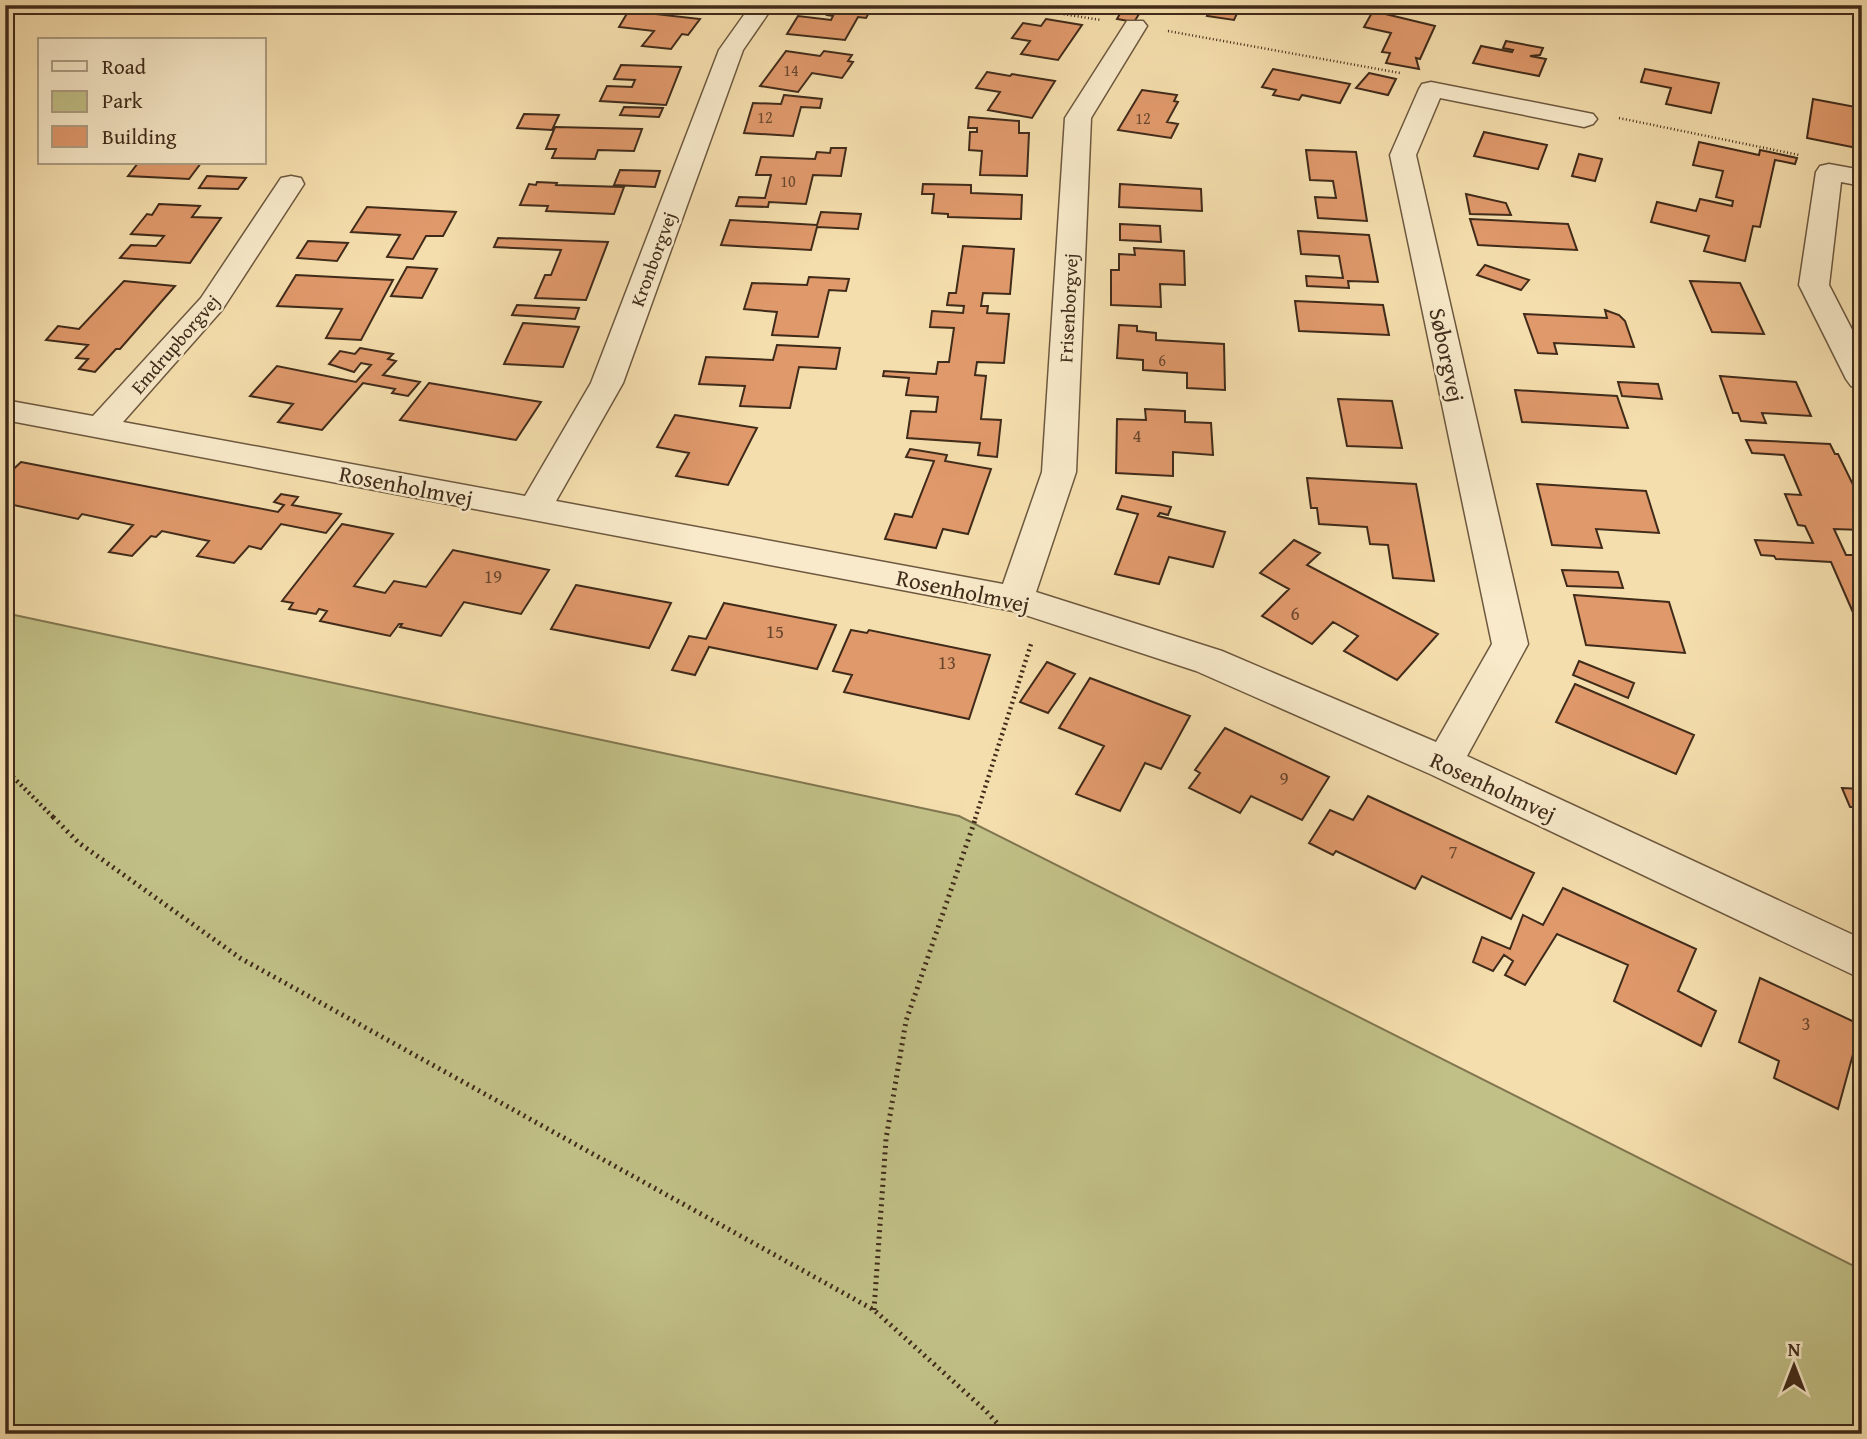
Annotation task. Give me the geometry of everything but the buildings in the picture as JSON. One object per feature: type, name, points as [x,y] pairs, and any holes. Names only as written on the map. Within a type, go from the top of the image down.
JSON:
[{"type":"street","name":"Kronborgvej","points":[[534,510],[607,383],[731,50],[763,5]]},
{"type":"street","name":"Frisenborgvej","points":[[1032,604],[1059,472],[1078,118],[1135,26]]},
{"type":"street","points":[[1431,89],[1584,119]]},
{"type":"street","name":"Søborgvej","points":[[1431,89],[1403,155],[1510,644],[1444,763]]},
{"type":"street","points":[[1862,178],[1829,172],[1814,285],[1862,379]]},
{"type":"street","name":"Emdrupborgvej","points":[[99,429],[212,304],[291,184]]},
{"type":"street","name":"Rosenholmvej","points":[[5,410],[1032,604],[1209,661],[1444,763],[1862,960]]},
{"type":"path","points":[[1005,5],[1419,77],[1431,89]]},
{"type":"path","points":[[1584,119],[1613,116],[1811,157],[1829,172]]},
{"type":"path","points":[[874,1310],[886,1139],[906,1021],[959,869],[1033,635],[1032,604]]},
{"type":"path","points":[[5,769],[79,843],[240,958],[874,1310],[985,1410],[1007,1434]]},
{"type":"green space","points":[[5,613],[959,816],[1862,1270],[1862,1434],[5,1434]]}]
